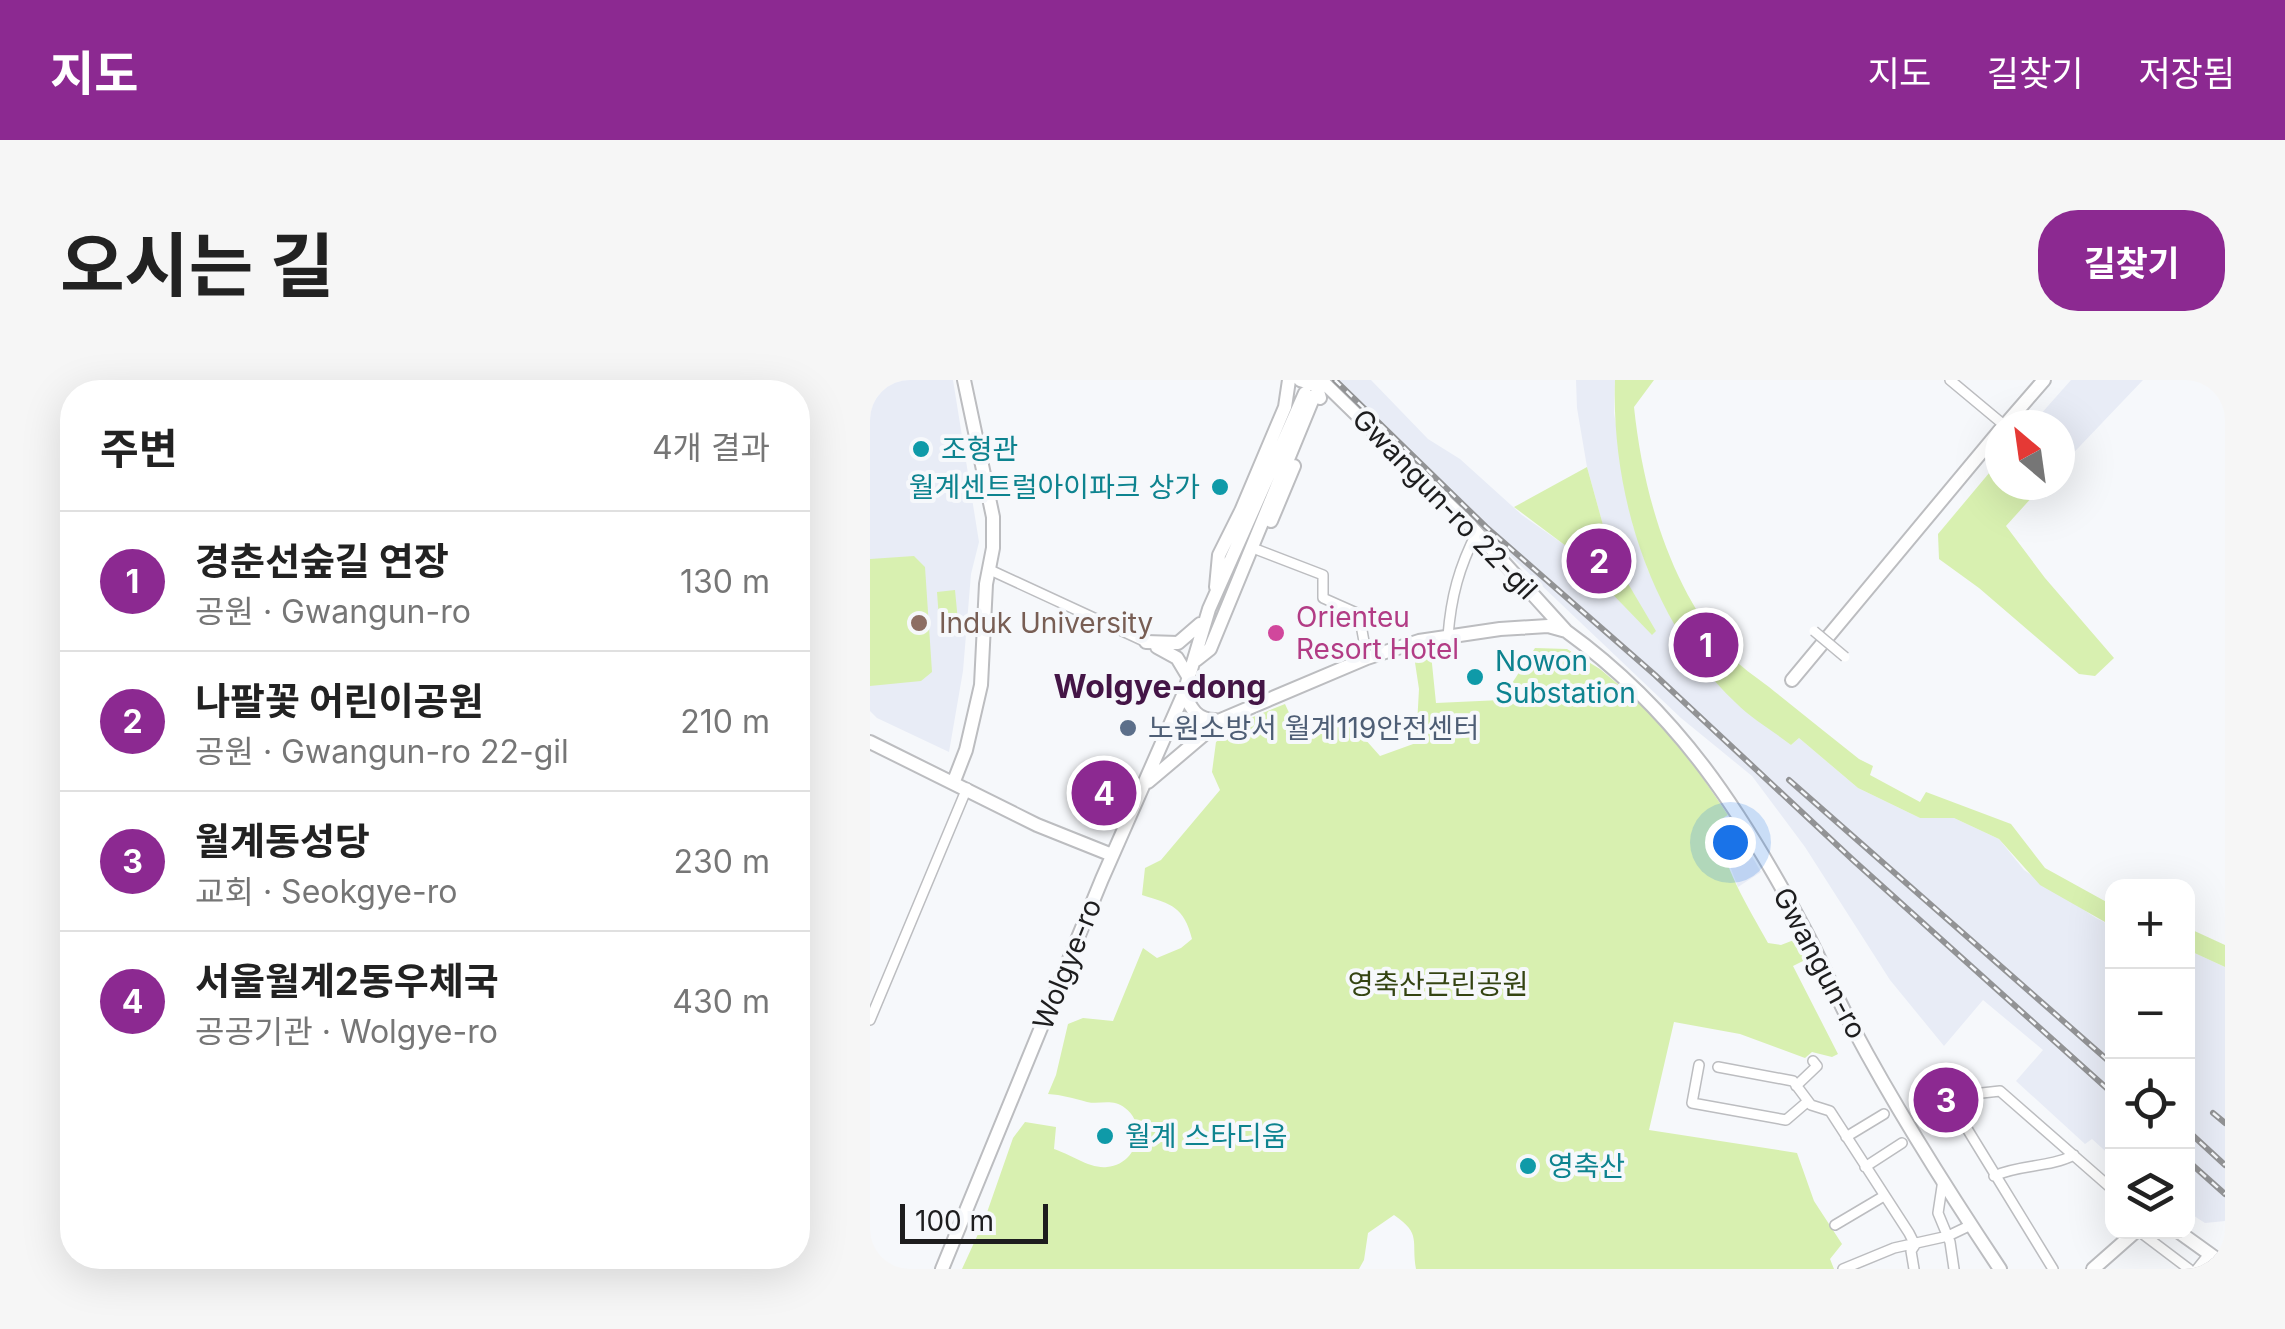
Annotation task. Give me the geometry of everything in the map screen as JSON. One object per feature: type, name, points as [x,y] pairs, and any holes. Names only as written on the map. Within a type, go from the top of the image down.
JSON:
[{"type":"street","points":[[870,1020],[961,785],[981,685],[988,569],[993,548],[992,517],[964,380]]},
{"type":"street","points":[[1950,380],[1985,411]]},
{"type":"street","points":[[2018,410],[2044,380]]},
{"type":"street","points":[[1218,604],[1219,555],[1258,472],[1303,388],[1324,382]]},
{"type":"street","name":"Gwangun-ro 22-gil","points":[[1324,382],[1477,532],[1566,630]]},
{"type":"street","points":[[1146,642],[1178,643],[1198,628],[1258,550],[1303,388]]},
{"type":"street","name":"Wolgye-ro","points":[[942,1269],[1112,854],[1196,660],[1210,649],[1218,604],[1303,388]]},
{"type":"street","points":[[1792,680],[1985,449]]},
{"type":"street","points":[[1448,636],[1451,598],[1477,532]]},
{"type":"street","points":[[1258,550],[1323,575],[1323,598],[1359,614],[1367,658]]},
{"type":"street","points":[[988,569],[1177,658],[1190,678]]},
{"type":"street","points":[[1170,727],[1189,729],[1223,719],[1367,658],[1418,642],[1548,626],[1566,630]]},
{"type":"street","name":"Gwangun-ro","points":[[1566,630],[1656,707],[1701,759],[1806,931],[1852,1027],[2000,1269]]},
{"type":"street","points":[[1814,631],[1845,656]]},
{"type":"street","points":[[1184,693],[1200,717],[1223,719]]},
{"type":"street","points":[[1142,789],[1223,719]]},
{"type":"street","points":[[870,742],[1037,825],[1112,854]]},
{"type":"street","points":[[1796,1086],[1817,1066],[1813,1061]]},
{"type":"street","points":[[1699,1066],[1692,1102],[1786,1120],[1807,1102]]},
{"type":"street","points":[[1718,1067],[1792,1081],[1807,1102],[1830,1111],[1915,1245]]},
{"type":"street","points":[[1982,1094],[2000,1087],[2105,1183]]},
{"type":"street","points":[[1846,1137],[1884,1114]]},
{"type":"street","points":[[1966,1128],[2052,1269]]},
{"type":"street","points":[[1865,1167],[1902,1143]]},
{"type":"street","points":[[1994,1176],[2014,1166],[2048,1165],[2074,1156]]},
{"type":"street","points":[[1943,1180],[1938,1214],[1948,1236],[1954,1269]]},
{"type":"street","points":[[1835,1225],[1884,1196]]},
{"type":"street","points":[[1842,1269],[1894,1248],[1948,1236],[1971,1225]]},
{"type":"street","points":[[2094,1269],[2130,1239]]},
{"type":"street","points":[[2148,1239],[2189,1269]]},
{"type":"street","points":[[2189,1239],[2225,1266]]},
{"type":"street","points":[[1914,1269],[1915,1245]]},
{"type":"street","points":[[2197,1269],[2209,1254]]},
{"type":"shaded area","name":"Induk University","points":[[870,380],[953,380],[979,542],[971,574],[963,671],[949,752],[870,711]]},
{"type":"shaded area","points":[[1330,380],[1371,380],[1428,439],[1460,459],[1522,515],[1566,546],[1652,634],[1655,631],[1623,575],[1603,525],[1587,467],[1577,408],[1576,380],[1615,380],[1614,413],[1633,525],[1648,570],[1670,614],[1705,666],[1791,745],[1799,738],[1858,788],[1920,818],[1954,818],[1999,839],[2024,870],[2105,922],[2105,1151],[2092,1139],[2085,1144],[2016,1081],[2043,1050],[1983,1000],[1944,1046],[1890,980],[1805,847],[1752,776],[1681,718]]},
{"type":"shaded area","points":[[2071,380],[2143,380],[2075,451],[2075,410],[2044,410]]},
{"type":"shaded area","points":[[1728,815],[1761,872],[1738,887],[1719,838],[1718,821]]},
{"type":"shaded area","points":[[2195,953],[2225,967],[2225,1221],[2205,1223],[2195,1217]]},
{"type":"green space","points":[[1615,380],[1654,380],[1634,407],[1652,505],[1690,599],[1728,653],[1859,759],[1873,766],[1870,775],[1920,802],[1926,792],[2011,824],[2045,868],[2105,901],[2105,922],[2040,885],[1999,839],[1954,818],[1920,818],[1858,788],[1799,738],[1791,745],[1736,703],[1706,671],[1659,596],[1629,511],[1616,423]]},
{"type":"green space","points":[[1587,467],[1603,525],[1623,575],[1656,631],[1652,635],[1566,546],[1514,507]]},
{"type":"green space","points":[[1985,478],[1985,500],[2029,500],[2006,526],[2114,658],[2095,676],[2079,674],[1939,559],[1938,534]]},
{"type":"green space","points":[[914,556],[925,567],[932,672],[921,681],[870,686],[870,559]]},
{"type":"green space","points":[[955,590],[959,632],[940,633],[937,592]]},
{"type":"green space","name":"영축산근린공원","points":[[1535,648],[1567,649],[1600,669],[1652,713],[1685,752],[1728,815],[1718,821],[1724,853],[1768,943],[1781,945],[1799,938],[1805,960],[1793,966],[1838,1054],[1832,1057],[1812,1052],[1805,1058],[1740,1034],[1674,1022],[1649,1130],[1797,1153],[1814,1201],[1842,1244],[1830,1259],[1834,1269],[1416,1269],[1412,1233],[1394,1215],[1368,1233],[1359,1269],[962,1269],[984,1221],[1013,1138],[1025,1122],[1056,1127],[1054,1149],[1094,1166],[1117,1165],[1136,1144],[1136,1125],[1125,1108],[1115,1103],[1092,1103],[1048,1094],[1068,1024],[1083,1018],[1113,1021],[1143,948],[1157,958],[1192,939],[1181,913],[1142,895],[1145,868],[1161,860],[1220,790],[1212,772],[1216,742],[1243,721],[1285,704],[1303,743],[1348,720],[1380,756],[1416,743],[1419,689],[1414,656],[1431,654],[1436,703],[1501,700]]},
{"type":"green space","points":[[2195,931],[2225,945],[2225,967],[2195,953]]},
{"type":"railway","points":[[1335,380],[1486,527],[1655,675],[2105,1087]]},
{"type":"railway","points":[[1789,780],[2106,1059]]},
{"type":"railway","points":[[2213,1113],[2225,1123]]},
{"type":"railway","points":[[2195,1137],[2225,1165]]},
{"type":"railway","points":[[2195,1167],[2225,1194]]},
{"type":"place","name":"조형관","points":[[921,449]]},
{"type":"place","name":"월계센트럴아이파크 상가","points":[[1220,487]]},
{"type":"place","name":"나팔꽃 어린이공원","points":[[1599,561]]},
{"type":"place","name":"Induk University","points":[[919,623]]},
{"type":"place","name":"Orienteu Resort Hotel","points":[[1276,633]]},
{"type":"place","name":"경춘선숲길 연장","points":[[1706,645]]},
{"type":"place","name":"Nowon Substation","points":[[1475,677]]},
{"type":"place","name":"노원소방서 월계119안전센터","points":[[1128,728]]},
{"type":"place","name":"서울월계2동우체국","points":[[1104,793]]},
{"type":"place","name":"월계동성당","points":[[1946,1100]]},
{"type":"place","name":"월계 스타디움","points":[[1105,1136]]},
{"type":"place","name":"영축산","points":[[1528,1166]]},
{"type":"district","name":"Wolgye-dong","points":[[1160,687]]}]
